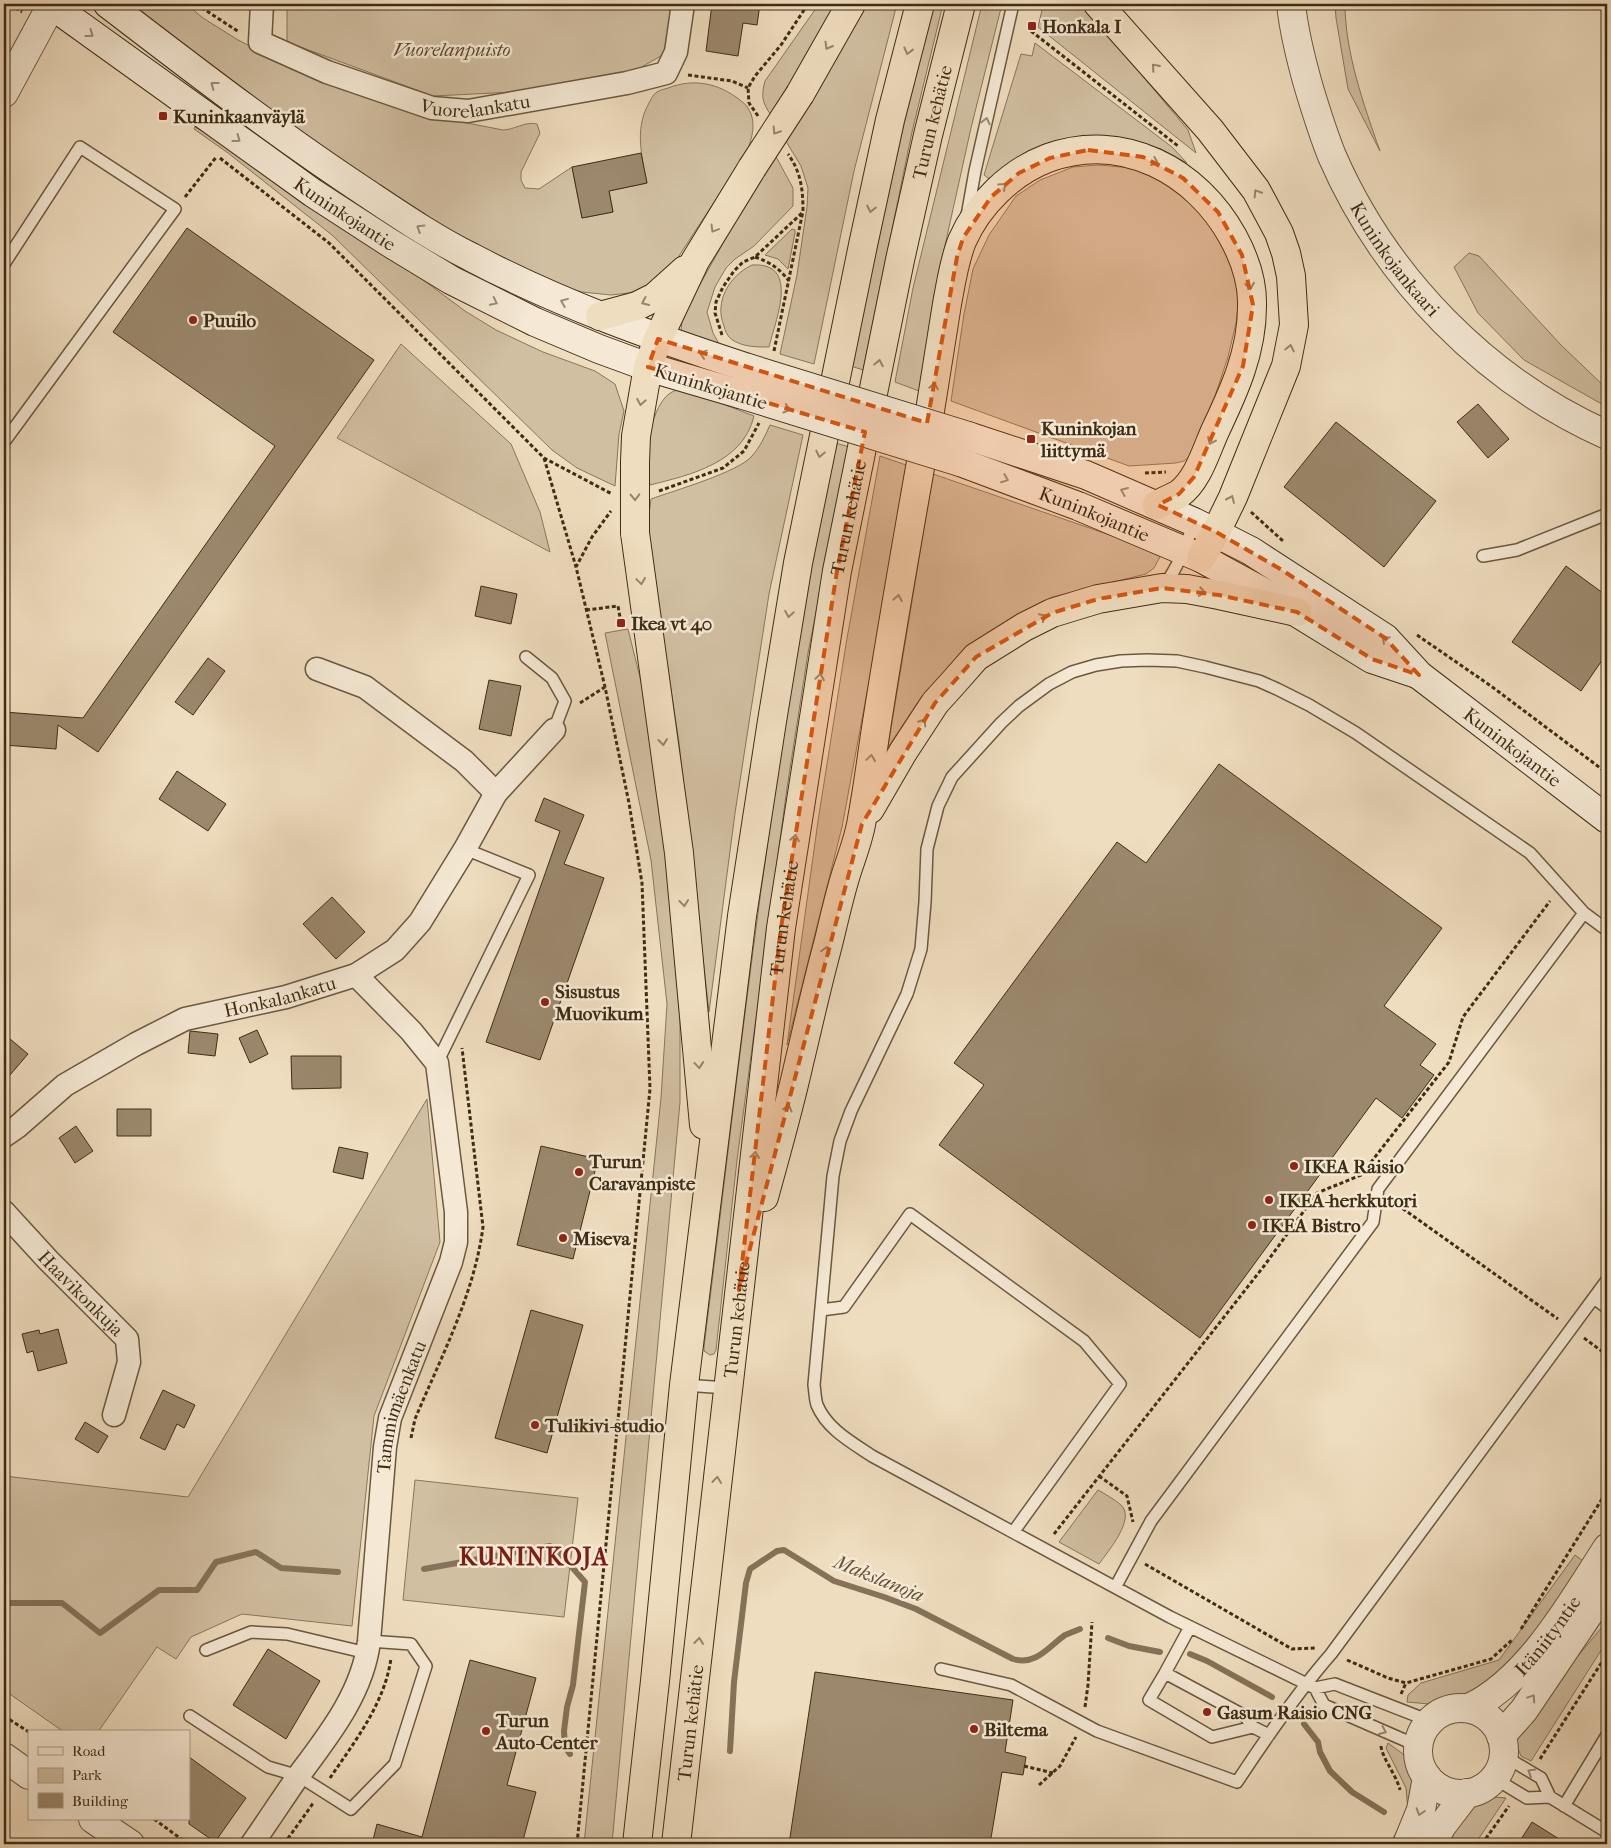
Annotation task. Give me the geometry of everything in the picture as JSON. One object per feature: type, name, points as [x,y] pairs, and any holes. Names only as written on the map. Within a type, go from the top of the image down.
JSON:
[{"type":"highway","points":[[709,1178],[679,853],[635,533],[636,436],[648,367],[658,338],[695,261],[800,94],[851,4]]},
{"type":"highway","name":"Turun kehätie","points":[[637,1844],[684,1385],[742,916],[798,563],[890,120],[920,4]]},
{"type":"highway","name":"Turun kehätie","points":[[676,1844],[781,928],[837,571],[900,260],[928,135],[961,4]]},
{"type":"highway","points":[[1098,4],[1204,123],[1256,190],[1270,214],[1286,253],[1291,276],[1294,326],[1290,350],[1269,409],[1233,497],[1205,527],[1192,554]]},
{"type":"highway","points":[[739,1290],[799,1064],[811,1008],[844,882],[862,824],[877,720],[942,334],[957,257],[963,238],[976,216],[991,197],[1019,173],[1050,158],[1088,150],[1121,152],[1143,157],[1162,165],[1183,178],[1218,212],[1242,255],[1248,272],[1253,305],[1248,346],[1238,381],[1194,477],[1178,494],[1157,505]]},
{"type":"highway","points":[[600,316],[637,306],[655,297],[695,261]]},
{"type":"highway","points":[[862,824],[903,752],[935,703],[976,658],[1024,627],[1052,613],[1098,599],[1162,588],[1187,589],[1297,612]]},
{"type":"main road","name":"Kuninkojantie","points":[[108,4],[216,87],[330,169],[413,223],[485,264],[548,295],[600,316],[658,338],[748,368],[964,449],[1078,506],[1192,554],[1297,612],[1372,659],[1419,675]]},
{"type":"main road","name":"Kuninkojankaari","points":[[1291,4],[1299,55],[1332,156],[1360,212],[1396,265],[1466,344],[1497,369],[1554,408],[1607,435]]},
{"type":"main road","points":[[4,93],[48,9]]},
{"type":"main road","name":"Kuninkojantie","points":[[48,9],[313,193],[390,243],[451,280],[535,322],[648,367],[740,394],[964,449],[1086,475],[1205,527],[1282,570],[1385,638],[1419,675],[1607,819]]},
{"type":"main road","name":"Itäniityntie","points":[[1469,1708],[1482,1702],[1510,1679],[1552,1632],[1607,1548]]},
{"type":"main road","name":"Itäniityntie","points":[[1500,1757],[1524,1710],[1607,1587]]},
{"type":"main road","points":[[1469,1708],[1489,1718],[1496,1726],[1500,1757],[1482,1788],[1456,1794],[1444,1791],[1434,1785],[1420,1764],[1417,1750],[1420,1737],[1434,1717],[1446,1710],[1469,1708]]},
{"type":"main road","points":[[4,1757],[28,1774]]},
{"type":"main road","points":[[1407,1844],[1421,1810],[1427,1777]]},
{"type":"main road","points":[[1433,1844],[1441,1827],[1467,1793]]},
{"type":"main road","points":[[95,1820],[130,1844]]},
{"type":"street","points":[[260,42],[262,4]]},
{"type":"street","points":[[666,73],[676,52],[683,4]]},
{"type":"street","name":"Vuorelankatu","points":[[260,42],[327,72],[432,108],[468,111],[628,83],[666,73]]},
{"type":"street","points":[[317,669],[365,687],[464,761],[496,793]]},
{"type":"street","name":"Honkalankatu","points":[[4,1136],[17,1127],[65,1084],[185,1019],[286,997],[356,976],[395,950],[420,922],[466,849],[496,793],[554,730]]},
{"type":"street","points":[[356,976],[411,1031],[438,1063]]},
{"type":"street","name":"Tammimäenkatu","points":[[252,1844],[340,1718],[354,1692],[368,1647],[385,1447],[390,1418],[451,1262],[456,1242],[456,1212],[438,1063]]},
{"type":"street","name":"Haavikonkuja","points":[[4,1212],[48,1260],[127,1339],[129,1362],[114,1415]]},
{"type":"lane","points":[[963,238],[975,171],[1013,4]]},
{"type":"lane","points":[[4,264],[80,147],[175,209],[4,442]]},
{"type":"lane","points":[[1483,556],[1517,550],[1607,514]]},
{"type":"lane","points":[[1162,588],[1192,554]]},
{"type":"lane","points":[[526,657],[552,678],[565,701],[554,730]]},
{"type":"lane","points":[[1418,1746],[1324,1705],[1311,1686],[1190,1628],[1116,1586],[872,1456],[848,1440],[826,1420],[817,1404],[814,1385],[833,1176],[840,1141],[851,1111],[908,994],[921,949],[927,849],[938,806],[952,777],[1019,706],[1049,684],[1072,672],[1096,665],[1121,661],[1177,661],[1259,681],[1309,705],[1356,733],[1530,853],[1584,913],[1607,930]]},
{"type":"lane","points":[[438,1063],[529,876],[466,849]]},
{"type":"lane","points":[[1116,1586],[1151,1521],[1373,1222],[1378,1189],[1584,913]]},
{"type":"lane","points":[[821,1310],[844,1307],[910,1214],[1084,1341],[1120,1384],[1014,1531]]},
{"type":"lane","points":[[941,1669],[1011,1685],[1097,1731],[1237,1782],[1269,1735],[1311,1686],[1331,1654],[1607,1280]]},
{"type":"lane","points":[[1594,1298],[1607,1308]]},
{"type":"lane","points":[[684,1385],[727,1388]]},
{"type":"lane","points":[[1190,1628],[1149,1700],[1212,1737],[1253,1727]]},
{"type":"lane","points":[[190,1716],[268,1767],[299,1776],[351,1809],[395,1764],[426,1666],[410,1644],[392,1643],[368,1647],[287,1634],[251,1632],[206,1650]]},
{"type":"lane","points":[[1165,1673],[1245,1716],[1253,1727],[1269,1735]]},
{"type":"lane","points":[[1311,1686],[1335,1684],[1430,1721]]},
{"type":"lane","points":[[1564,1806],[1607,1735]]},
{"type":"lane","points":[[1500,1757],[1540,1778],[1550,1797],[1607,1832]]},
{"type":"lane","points":[[1500,1757],[1518,1792],[1527,1798],[1550,1797]]},
{"type":"path","points":[[10,4],[48,9]]},
{"type":"path","points":[[196,4],[236,31],[260,42]]},
{"type":"path","points":[[1031,32],[1183,150]]},
{"type":"path","points":[[666,73],[732,81],[748,88]]},
{"type":"path","points":[[210,150],[328,243],[544,458],[616,496]]},
{"type":"path","points":[[175,209],[217,156]]},
{"type":"path","points":[[723,336],[715,313],[716,302],[723,288],[734,271],[743,262],[755,257],[803,212]]},
{"type":"path","points":[[755,257],[774,265],[789,282]]},
{"type":"path","points":[[544,458],[576,567],[605,687],[630,803],[642,883],[650,1089],[626,1359],[577,1844]]},
{"type":"path","points":[[576,567],[592,537],[613,509]]},
{"type":"path","points":[[586,610],[618,606],[620,623]]},
{"type":"path","points":[[1054,1534],[1264,1266],[1317,1194],[1361,1175],[1374,1160],[1449,1062],[1463,1018],[1550,901]]},
{"type":"path","points":[[409,1443],[415,1419],[468,1294],[480,1251],[483,1227],[458,1020]]},
{"type":"path","points":[[1389,1199],[1607,1355]]},
{"type":"path","points":[[1099,1476],[1127,1496],[1133,1524]]},
{"type":"path","points":[[1131,1556],[1292,1649],[1315,1647],[1388,1678],[1406,1683],[1491,1659],[1517,1636],[1607,1492]]},
{"type":"path","points":[[284,1844],[374,1710],[386,1682],[391,1660],[392,1643]]},
{"type":"path","points":[[1531,1772],[1607,1654]]},
{"type":"path","points":[[1396,1708],[1406,1683]]},
{"type":"path","points":[[4,1716],[28,1731]]},
{"type":"path","points":[[1386,1732],[1380,1748],[1397,1780],[1400,1793]]},
{"type":"path","points":[[1024,1766],[1053,1773]]},
{"type":"path","points":[[1482,1844],[1518,1792]]},
{"type":"path","points":[[155,1820],[188,1844]]},
{"type":"highlighted area","points":[[1088,150],[1143,157],[1183,178],[1218,212],[1242,255],[1253,305],[1243,366],[1194,477],[1179,494],[1158,505],[1216,532],[1282,570],[1385,638],[1419,675],[1372,659],[1297,612],[1219,595],[1162,588],[1098,599],[1052,613],[976,657],[935,703],[862,824],[739,1290],[781,928],[837,571],[865,432],[648,367],[658,339],[927,423],[957,257],[963,238],[991,197],[1019,173],[1050,158]]},
{"type":"green space","points":[[134,4],[186,4],[203,18],[238,40],[272,57],[421,114],[503,130],[533,123],[537,124],[540,133],[521,172],[521,180],[525,188],[539,189],[572,167],[582,218],[613,212],[609,191],[647,183],[641,145],[641,125],[649,103],[658,91],[687,83],[696,83],[714,86],[732,94],[751,113],[753,124],[752,136],[747,152],[671,268],[648,287],[629,293],[611,295],[582,292],[560,286],[493,257],[407,209],[309,139],[137,10]]},
{"type":"green space","name":"Vuorelanpuisto","points":[[287,4],[676,4],[672,39],[661,56],[638,69],[514,92],[433,96],[287,42]]},
{"type":"green space","points":[[819,4],[836,4],[771,115],[763,99],[765,81]]},
{"type":"green space","points":[[864,4],[897,4],[854,171],[814,364],[780,354],[797,275],[808,188],[801,166],[784,138]]},
{"type":"green space","points":[[934,4],[943,4],[912,132],[863,370],[851,366],[903,128]]},
{"type":"green space","points":[[982,4],[1002,4],[971,128],[934,295],[919,391],[895,382],[913,288]]},
{"type":"green space","points":[[1034,4],[1084,4],[1188,130],[1196,153],[1038,27],[1043,6]]},
{"type":"green space","points":[[1335,4],[1345,4],[1348,41],[1356,79],[1380,151],[1348,89]]},
{"type":"green space","points":[[1035,43],[1172,147],[1187,163],[1161,149],[1134,140],[1102,138],[994,179],[984,175],[1021,54],[1032,56]]},
{"type":"green space","points":[[195,127],[234,149],[395,259],[465,311],[496,330],[543,352],[595,371],[615,384],[624,411],[619,434],[615,486],[577,468],[552,450],[332,235],[228,153],[194,129]]},
{"type":"green space","points":[[774,153],[793,188],[793,206],[754,246],[735,259],[726,268],[715,287],[707,312],[713,333],[723,351],[681,333],[682,319]]},
{"type":"green space","points":[[1099,165],[1131,168],[1160,178],[1190,197],[1224,246],[1234,271],[1239,298],[1236,323],[1228,357],[1215,396],[1190,456],[1184,461],[1129,466],[951,401],[973,269],[989,235],[1016,196],[1040,180],[1073,167]]},
{"type":"green space","points":[[792,229],[795,230],[795,233],[788,269],[778,259],[765,255]]},
{"type":"green space","points":[[1469,253],[1479,256],[1561,345],[1607,389],[1607,407],[1524,360],[1478,313],[1454,267]]},
{"type":"green space","points":[[752,265],[767,267],[776,273],[780,283],[779,309],[769,347],[754,347],[735,342],[728,336],[721,317],[722,299],[730,283]]},
{"type":"green space","points":[[401,344],[511,444],[540,512],[550,552],[337,438]]},
{"type":"green space","points":[[678,390],[692,392],[754,416],[748,432],[739,445],[727,456],[698,471],[650,485],[647,468],[647,449],[651,428],[664,399],[670,393]]},
{"type":"green space","points":[[770,425],[803,435],[769,594],[735,813],[709,1012],[679,743],[647,531],[651,499],[720,475],[745,462],[757,449]]},
{"type":"green space","points":[[836,443],[849,447],[808,653],[787,788],[737,1160],[716,1350],[714,1354],[710,1355],[704,1351],[704,1347],[761,894],[794,668]]},
{"type":"green space","points":[[880,456],[909,466],[842,827],[787,1045],[818,821],[846,644]]},
{"type":"green space","points":[[933,474],[1162,553],[1154,568],[1146,574],[1052,597],[1018,614],[967,647],[922,696],[888,747]]},
{"type":"green space","points":[[628,629],[651,722],[669,861],[680,1006],[680,1102],[612,1844],[584,1844],[661,1098],[667,1004],[651,860],[605,633]]},
{"type":"green space","points":[[427,1099],[440,1242],[374,1416],[352,1626],[242,1614],[191,1637],[176,1659],[157,1647],[99,1730],[61,1730],[4,1690],[4,1476],[188,1497]]},
{"type":"green space","points":[[415,1480],[578,1498],[564,1617],[403,1600]]},
{"type":"green space","points":[[1098,1490],[1121,1505],[1125,1511],[1123,1526],[1119,1535],[1099,1564],[1059,1542]]},
{"type":"green space","points":[[1575,1555],[1583,1561],[1547,1625],[1497,1682],[1463,1697],[1429,1704],[1407,1702],[1408,1695],[1421,1683],[1499,1660]]},
{"type":"green space","points":[[1607,1621],[1607,1641],[1531,1761],[1521,1756],[1515,1741],[1527,1717]]},
{"type":"green space","points":[[1388,1743],[1403,1754],[1415,1775],[1419,1794],[1398,1844],[1390,1844],[1408,1811],[1406,1788],[1386,1748]]},
{"type":"green space","points":[[1493,1797],[1506,1798],[1475,1844],[1444,1844],[1467,1808]]},
{"type":"building","points":[[712,4],[760,4],[757,25],[743,23],[738,56],[706,51]]},
{"type":"building","points":[[641,153],[647,183],[609,191],[613,212],[582,218],[572,167]]},
{"type":"building","points":[[187,228],[374,360],[98,752],[58,725],[56,749],[4,745],[4,712],[83,718],[275,446],[113,332]]},
{"type":"building","points":[[1478,404],[1509,439],[1488,458],[1457,422]]},
{"type":"building","points":[[1336,422],[1436,501],[1384,567],[1284,487]]},
{"type":"building","points":[[1566,566],[1607,596],[1607,653],[1581,691],[1512,642]]},
{"type":"building","points":[[481,586],[517,594],[511,624],[475,616]]},
{"type":"building","points":[[208,658],[225,671],[193,715],[175,702]]},
{"type":"building","points":[[489,680],[521,686],[511,736],[479,729]]},
{"type":"building","points":[[1219,764],[1442,928],[1384,1006],[1436,1044],[1420,1065],[1434,1075],[1402,1118],[1376,1098],[1200,1338],[939,1145],[984,1085],[954,1063],[1117,842],[1146,863]]},
{"type":"building","points":[[177,771],[226,804],[208,831],[159,799]]},
{"type":"building","points":[[544,798],[584,815],[564,864],[604,878],[540,1060],[486,1042],[560,831],[535,821]]},
{"type":"building","points":[[332,897],[365,932],[336,959],[303,924]]},
{"type":"building","points":[[257,1030],[268,1054],[250,1063],[239,1038]]},
{"type":"building","points":[[190,1031],[218,1034],[215,1056],[188,1053]]},
{"type":"building","points":[[4,1034],[28,1054],[4,1082]]},
{"type":"building","points":[[291,1056],[341,1056],[341,1088],[292,1089]]},
{"type":"building","points":[[117,1109],[151,1109],[151,1136],[117,1136]]},
{"type":"building","points":[[76,1126],[93,1151],[75,1163],[59,1138]]},
{"type":"building","points":[[541,1146],[598,1159],[573,1259],[517,1245]]},
{"type":"building","points":[[339,1147],[368,1153],[363,1179],[333,1172]]},
{"type":"building","points":[[531,1310],[583,1325],[547,1453],[495,1438]]},
{"type":"building","points":[[58,1329],[67,1363],[38,1371],[33,1351],[27,1353],[22,1334],[39,1330],[40,1334]]},
{"type":"building","points":[[163,1390],[195,1405],[184,1428],[177,1424],[165,1450],[140,1438]]},
{"type":"building","points":[[85,1422],[108,1436],[98,1453],[75,1439]]},
{"type":"building","points":[[268,1649],[320,1681],[286,1739],[233,1705]]},
{"type":"building","name":"Turun Auto-Center","points":[[470,1660],[536,1678],[507,1785],[536,1792],[522,1844],[372,1844],[377,1824],[422,1837]]},
{"type":"building","name":"Biltema","points":[[815,1672],[1013,1700],[1005,1752],[1026,1757],[1023,1775],[1002,1772],[990,1844],[789,1844]]},
{"type":"building","points":[[190,1758],[246,1798],[215,1842],[189,1824]]},
{"type":"building","points":[[1532,1822],[1567,1844],[1518,1844]]},
{"type":"waterway","name":"Makslanoja","points":[[424,1569],[550,1546],[557,1550],[585,1582],[573,1685],[567,1707],[564,1731],[565,1747],[570,1754]]},
{"type":"waterway","name":"Makslanoja","points":[[730,1751],[734,1682],[746,1583],[750,1569],[777,1551],[784,1550],[834,1581],[916,1609],[1013,1659],[1028,1660],[1035,1658],[1065,1635],[1080,1629]]},
{"type":"waterway","name":"Makslanoja","points":[[4,1603],[62,1603],[100,1633],[159,1590],[197,1590],[216,1562],[256,1552],[281,1568],[338,1572]]},
{"type":"waterway","name":"Makslanoja","points":[[1108,1638],[1129,1646],[1160,1652]]},
{"type":"waterway","name":"Makslanoja","points":[[1190,1654],[1207,1661],[1272,1697]]},
{"type":"waterway","name":"Makslanoja","points":[[1304,1724],[1318,1742],[1320,1752],[1330,1771],[1352,1792],[1384,1812]]},
{"type":"place","name":"Honkala I","points":[[1032,26]]},
{"type":"place","name":"Kuninkaanväylä","points":[[163,116]]},
{"type":"place","name":"Puuilo","points":[[193,320]]},
{"type":"place","name":"Kuninkojan liittymä","points":[[1031,439]]},
{"type":"place","name":"Ikea vt 40","points":[[621,623]]},
{"type":"place","name":"Sisustus Muovikum","points":[[545,1002]]},
{"type":"place","name":"IKEA Raisio","points":[[1294,1166]]},
{"type":"place","name":"Turun Caravanpiste","points":[[579,1172]]},
{"type":"place","name":"IKEA-herkkutori","points":[[1269,1200]]},
{"type":"place","name":"IKEA Bistro","points":[[1252,1225]]},
{"type":"place","name":"Miseva","points":[[563,1238]]},
{"type":"place","name":"Tulikivi-studio","points":[[535,1425]]},
{"type":"place","name":"Gasum Raisio CNG","points":[[1207,1712]]},
{"type":"place","name":"Biltema","points":[[974,1729]]},
{"type":"place","name":"Turun Auto-Center","points":[[486,1731]]},
{"type":"district","name":"KUNINKOJA","points":[[534,1557]]}]
